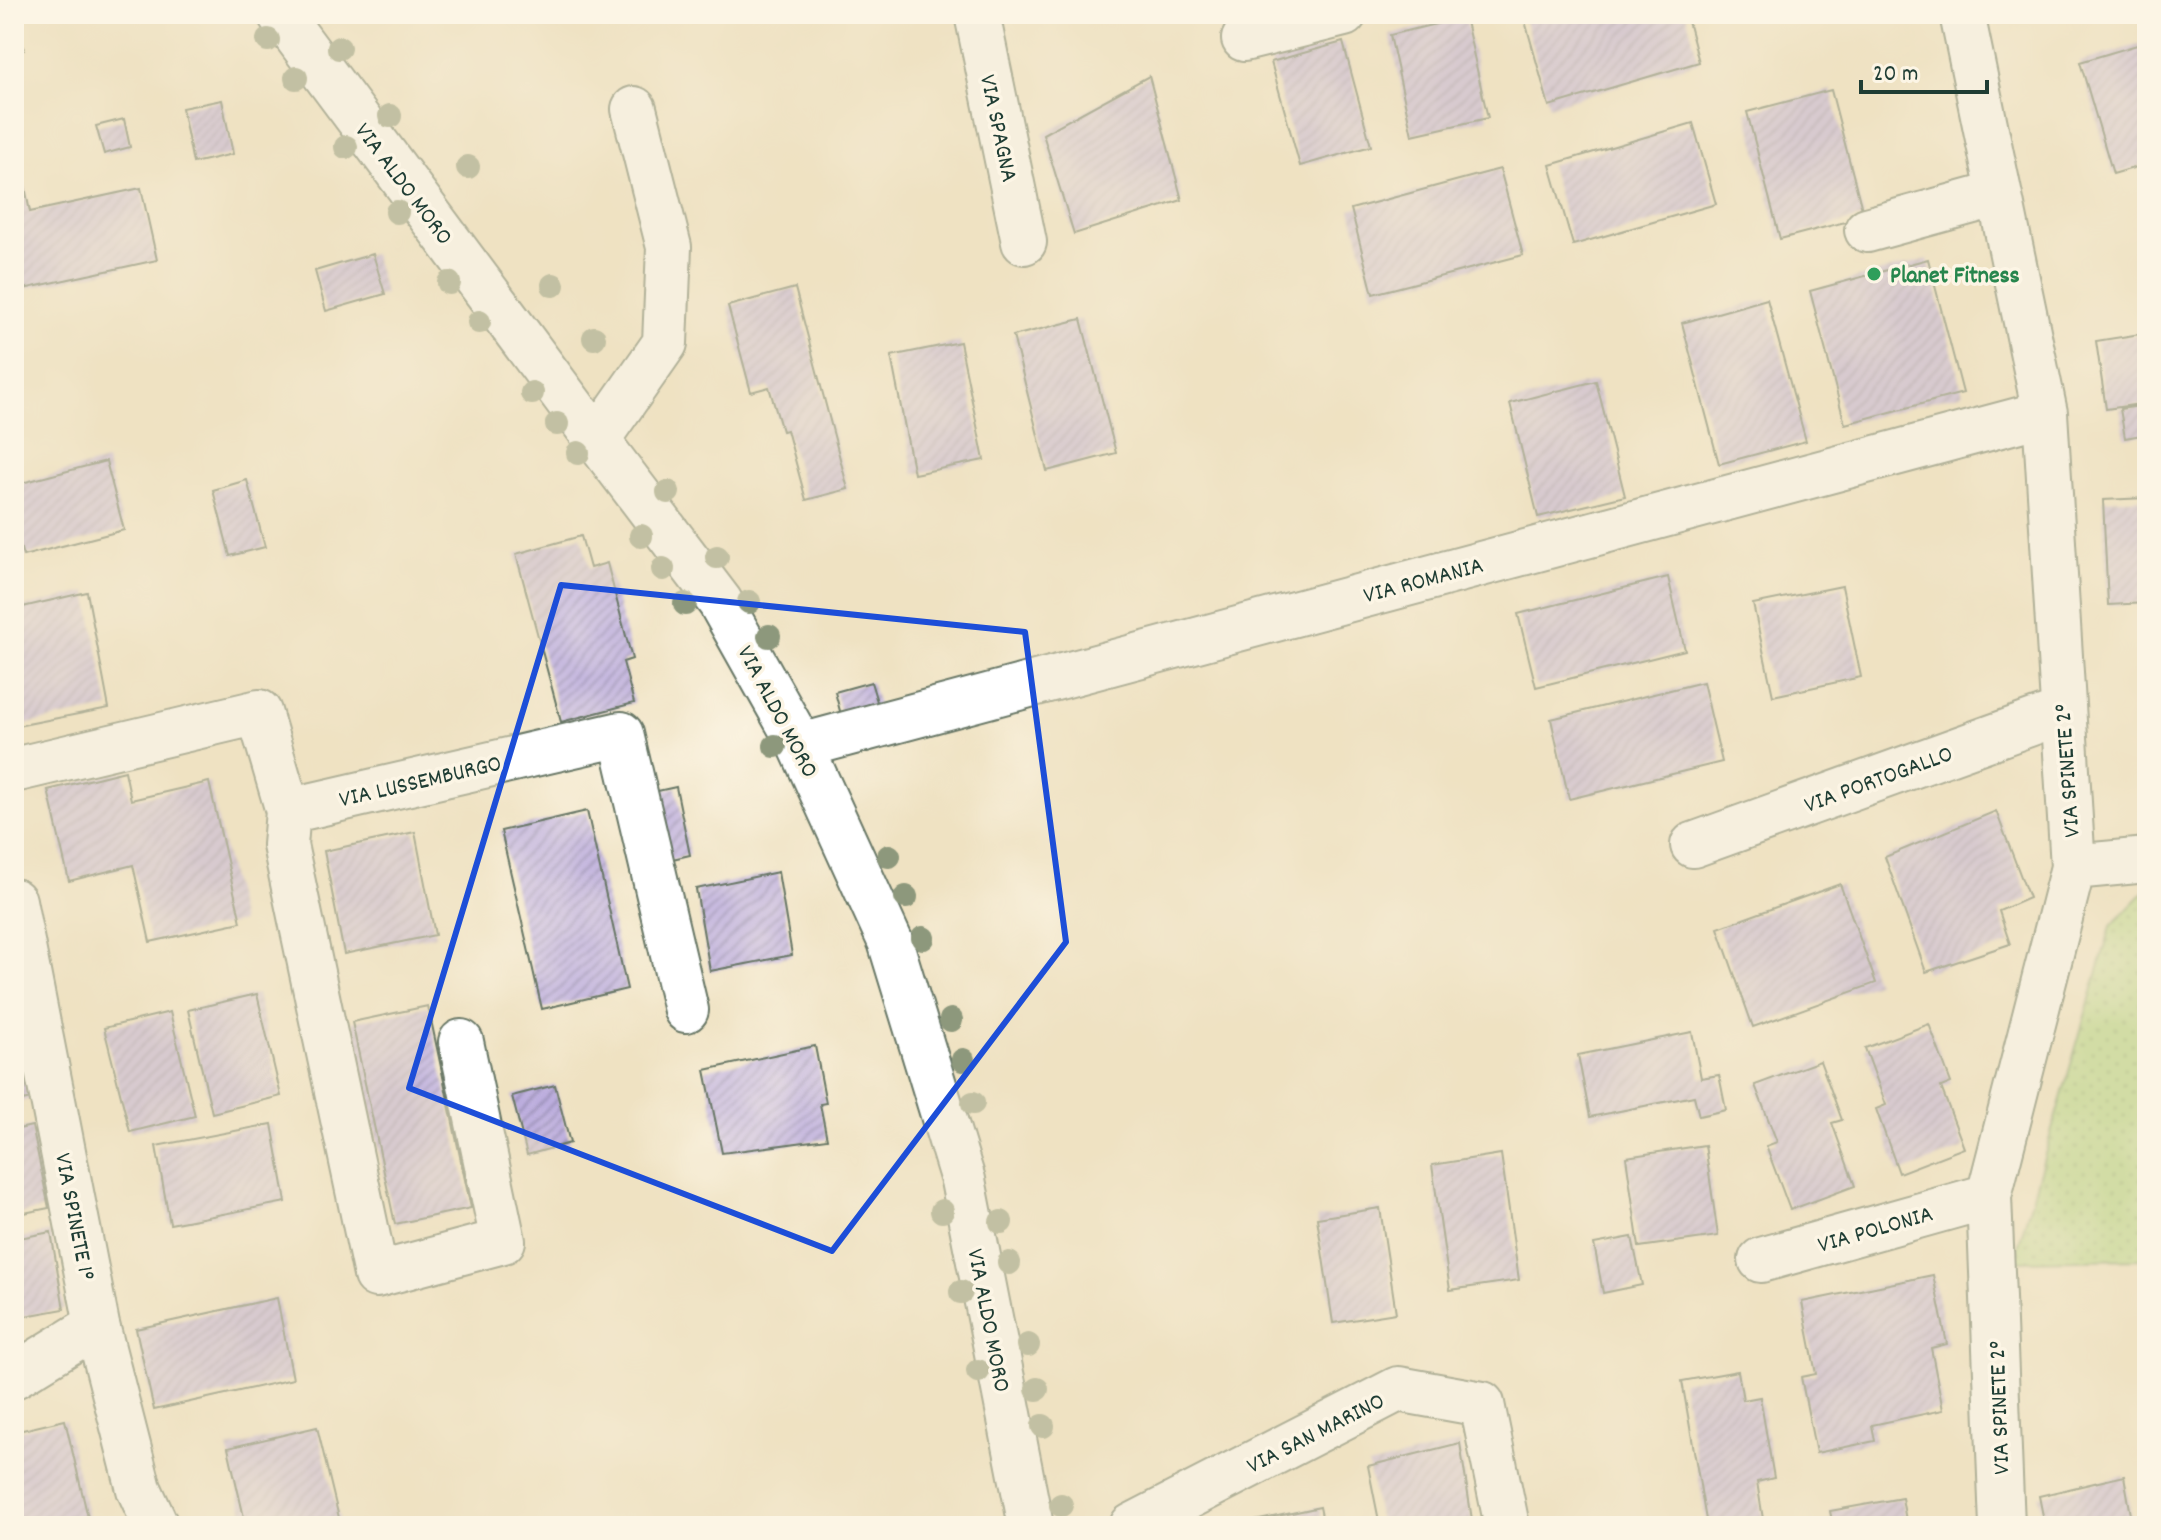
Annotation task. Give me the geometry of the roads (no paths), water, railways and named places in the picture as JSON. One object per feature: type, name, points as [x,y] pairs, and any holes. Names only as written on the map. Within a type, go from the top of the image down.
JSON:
[{"type":"street","name":"VIA ALDO MORO","points":[[280,14],[720,602],[801,746],[890,941],[963,1180],[1031,1526]]},
{"type":"street","name":"VIA SPAGNA","points":[[977,14],[1024,242]]},
{"type":"street","points":[[1244,39],[1344,14]]},
{"type":"street","name":"VIA SPINETE 2°","points":[[1962,14],[2045,413],[2073,867],[1989,1196],[2002,1526]]},
{"type":"street","points":[[597,440],[665,343],[669,247],[634,109]]},
{"type":"street","points":[[1867,230],[1998,194]]},
{"type":"street","name":"VIA ROMANIA","points":[[801,746],[2045,413]]},
{"type":"street","points":[[14,770],[259,712],[288,811],[285,845],[376,1275],[503,1241],[461,1042]]},
{"type":"street","name":"VIA PORTOGALLO","points":[[1693,845],[2062,712]]},
{"type":"street","name":"VIA LUSSEMBURGO","points":[[288,811],[621,734],[686,1010]]},
{"type":"street","points":[[2073,867],[2147,860]]},
{"type":"street","name":"VIA SPINETE 1°","points":[[14,901],[97,1325],[139,1489],[156,1526]]},
{"type":"street","name":"VIA POLONIA","points":[[1761,1260],[1989,1196]]},
{"type":"street","points":[[14,1376],[97,1325]]},
{"type":"street","name":"VIA SAN MARINO","points":[[1132,1526],[1398,1389],[1482,1404],[1507,1526]]},
{"type":"place","name":"Planet Fitness","points":[[1874,274]]}]
